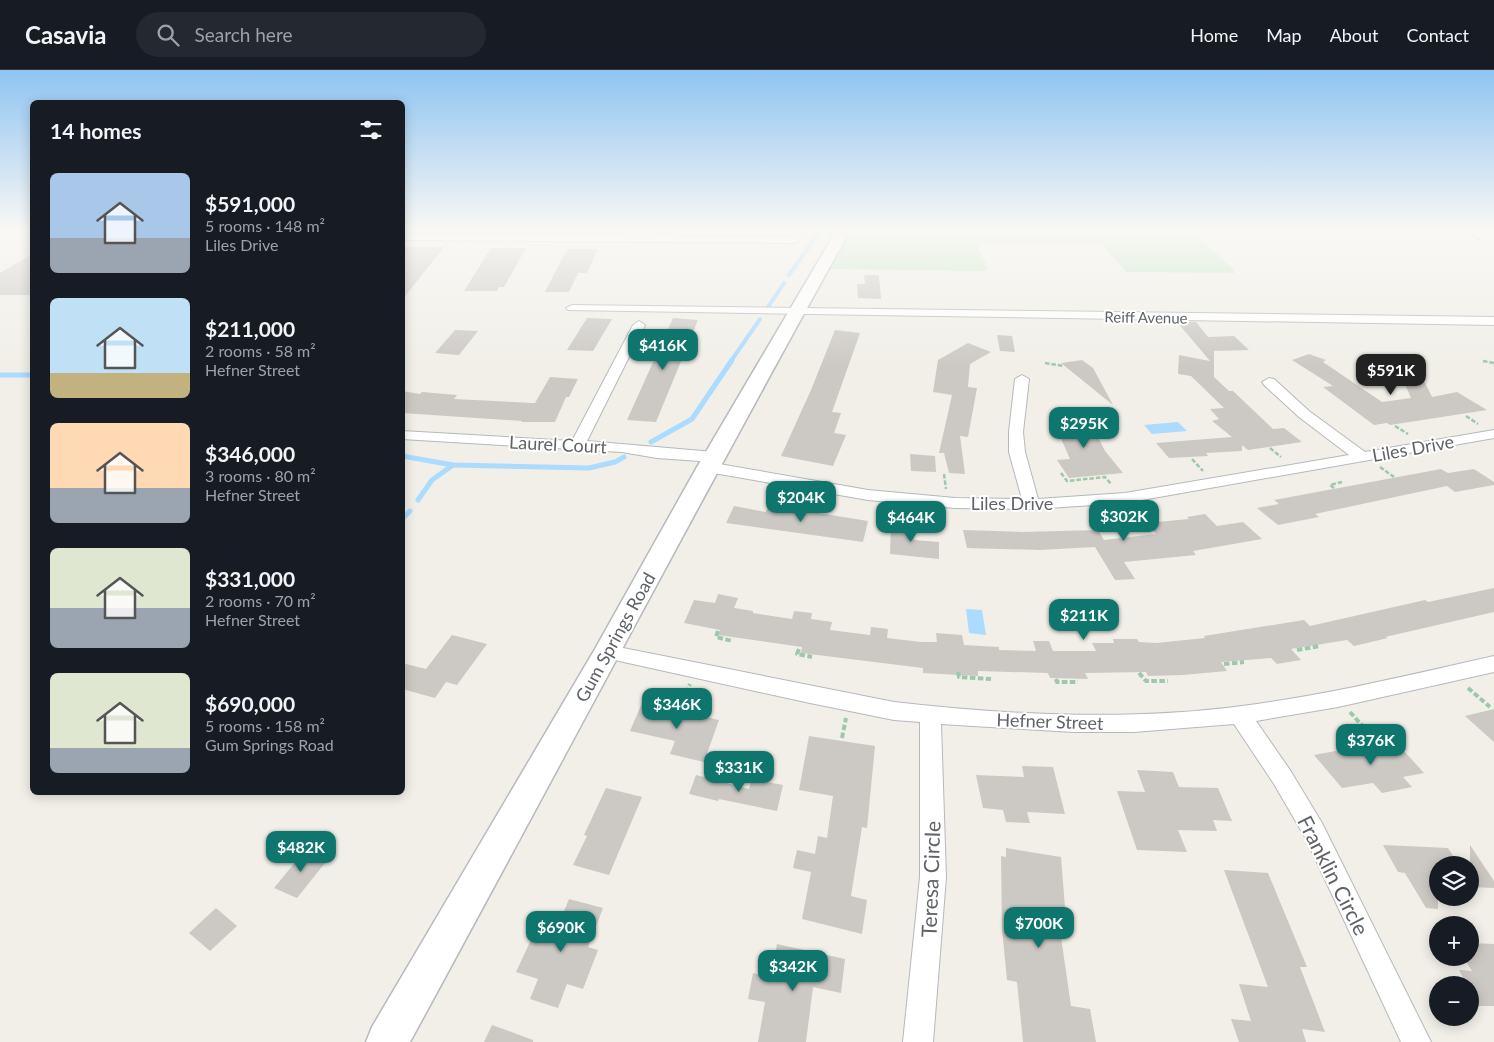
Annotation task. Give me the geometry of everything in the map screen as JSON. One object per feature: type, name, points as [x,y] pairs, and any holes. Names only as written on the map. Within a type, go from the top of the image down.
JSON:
[{"type":"main road","name":"Gum Springs Road","points":[[387,1042],[608,652],[711,462],[818,276]]},
{"type":"street","name":"Reiff Avenue","points":[[572,308],[1494,321]]},
{"type":"street","points":[[577,446],[639,325]]},
{"type":"street","points":[[1022,379],[1016,432],[1017,452],[1032,504]]},
{"type":"street","points":[[1269,382],[1304,414],[1362,457]]},
{"type":"street","name":"Liles Drive","points":[[711,462],[859,494],[955,503],[1032,504],[1122,498],[1494,434]]},
{"type":"street","name":"Laurel Court","points":[[405,435],[622,448],[711,462]]},
{"type":"street","name":"Hefner Street","points":[[608,652],[810,695],[930,715],[1073,723],[1134,723],[1240,715],[1338,699],[1494,664]]},
{"type":"street","name":"Teresa Circle","points":[[918,1042],[932,878],[933,807],[930,715]]},
{"type":"street","name":"Franklin Circle","points":[[1240,715],[1282,776],[1314,831],[1416,1042]]},
{"type":"path","points":[[1483,361],[1494,363]]},
{"type":"path","points":[[1045,363],[1064,366]]},
{"type":"path","points":[[1061,473],[1067,481],[1105,477],[1122,498]]},
{"type":"path","points":[[1334,488],[1330,485],[1342,482]]},
{"type":"path","points":[[718,631],[716,637],[732,640]]},
{"type":"path","points":[[1297,650],[1320,646]]},
{"type":"path","points":[[799,649],[798,654],[812,657]]},
{"type":"path","points":[[1224,664],[1244,662]]},
{"type":"path","points":[[680,708],[697,670]]},
{"type":"path","points":[[958,672],[959,677],[990,679]]},
{"type":"path","points":[[1139,673],[1141,678],[1146,681],[1168,681]]},
{"type":"path","points":[[1452,674],[1490,707]]},
{"type":"path","points":[[1056,680],[1057,682],[1078,682]]},
{"type":"path","points":[[1338,699],[1375,740]]},
{"type":"water","points":[[1178,422],[1187,431],[1152,434],[1144,425]]},
{"type":"water","points":[[966,609],[982,610],[986,635],[969,633]]},
{"type":"building","points":[[0,276],[30,276],[30,295],[0,295]]},
{"type":"building","points":[[405,276],[421,276],[405,296]]},
{"type":"building","points":[[473,276],[510,276],[504,287],[499,287],[497,291],[464,291]]},
{"type":"building","points":[[553,276],[576,276],[569,292],[545,292]]},
{"type":"building","points":[[864,276],[879,276],[881,299],[858,298],[857,284],[865,284]]},
{"type":"building","points":[[587,318],[612,319],[593,351],[567,350]]},
{"type":"building","points":[[673,318],[698,320],[656,422],[627,420]]},
{"type":"building","points":[[1177,322],[1196,322],[1208,337],[1234,336],[1249,350],[1214,351],[1214,377],[1229,391],[1233,391],[1273,429],[1284,428],[1302,442],[1248,450],[1242,445],[1242,451],[1206,453],[1208,456],[1169,458],[1156,443],[1232,437],[1212,421],[1219,419],[1210,409],[1224,408],[1191,376],[1178,374],[1179,355],[1210,361]]},
{"type":"building","points":[[455,330],[478,331],[459,355],[435,353]]},
{"type":"building","points":[[835,330],[860,333],[832,412],[841,413],[834,433],[846,435],[833,466],[781,456],[811,390]]},
{"type":"building","points":[[997,335],[1012,336],[1015,352],[1000,351]]},
{"type":"building","points":[[968,343],[991,352],[970,364],[968,387],[977,388],[968,437],[960,436],[965,474],[949,473],[944,453],[939,453],[952,395],[933,392],[938,360]]},
{"type":"building","points":[[1309,354],[1326,360],[1323,362],[1382,402],[1411,398],[1393,357],[1414,360],[1432,397],[1457,392],[1487,410],[1390,425],[1387,423],[1374,425],[1323,387],[1333,386],[1292,360]]},
{"type":"building","points":[[1082,360],[1093,368],[1113,405],[1061,363]]},
{"type":"building","points":[[550,377],[578,379],[569,397],[566,397],[555,422],[521,422],[405,413],[405,392],[457,395],[454,399],[535,403]]},
{"type":"building","points":[[1064,413],[1086,413],[1105,451],[1123,473],[1069,478],[1057,460],[1070,459],[1055,425],[1067,425],[1065,421],[1068,421]]},
{"type":"building","points":[[910,454],[935,456],[936,472],[911,471]]},
{"type":"building","points":[[1441,469],[1448,473],[1474,469],[1494,482],[1494,485],[1455,492],[1447,486],[1315,514],[1319,517],[1278,525],[1257,508],[1279,504],[1274,500]]},
{"type":"building","points":[[769,505],[868,521],[863,542],[726,523],[734,506],[766,512]]},
{"type":"building","points":[[1205,514],[1217,526],[1243,522],[1262,539],[1193,551],[1196,555],[1124,562],[1135,579],[1115,580],[1095,547],[1040,550],[967,548],[963,530],[1022,532],[1098,530],[1104,540],[1156,534],[1147,523],[1189,519],[1187,517]]},
{"type":"building","points":[[891,523],[914,525],[914,540],[939,542],[939,559],[890,554]]},
{"type":"building","points":[[1494,588],[1494,612],[1354,646],[1347,640],[1291,649],[1301,660],[1277,664],[1271,658],[1221,662],[1227,671],[1183,675],[1148,676],[1146,672],[1085,673],[1088,679],[1050,678],[1048,673],[978,671],[978,676],[923,673],[923,668],[801,653],[802,647],[718,635],[720,630],[684,623],[694,600],[715,603],[718,594],[738,598],[734,608],[753,611],[753,613],[792,619],[794,611],[812,613],[811,619],[832,622],[830,630],[870,635],[871,627],[888,629],[887,638],[921,642],[937,642],[936,633],[962,635],[964,645],[999,647],[999,650],[1036,651],[1033,641],[1049,641],[1053,651],[1096,651],[1092,643],[1114,643],[1113,639],[1137,639],[1139,642],[1156,643],[1205,638],[1204,636],[1304,620],[1310,626],[1425,600],[1428,602]]},
{"type":"building","points":[[452,635],[487,644],[457,685],[446,682],[435,698],[405,690],[405,664],[426,669]]},
{"type":"building","points":[[642,703],[719,720],[704,762],[670,754],[675,741],[630,731]]},
{"type":"building","points":[[1494,709],[1494,742],[1465,716]]},
{"type":"building","points":[[809,736],[875,746],[867,828],[862,827],[851,896],[867,900],[862,934],[802,919],[811,872],[793,868],[797,850],[815,854],[818,836],[827,838],[833,796],[799,790]]},
{"type":"building","points":[[1394,740],[1424,773],[1403,777],[1412,787],[1382,793],[1373,783],[1342,788],[1314,755]]},
{"type":"building","points":[[1022,766],[1053,767],[1065,814],[1027,812],[1030,823],[1006,822],[1003,810],[983,808],[976,775],[1024,777]]},
{"type":"building","points":[[1137,770],[1173,772],[1179,787],[1218,788],[1232,821],[1213,820],[1217,831],[1178,830],[1187,852],[1137,850],[1117,791],[1145,792]]},
{"type":"building","points":[[696,775],[749,789],[752,779],[783,785],[777,811],[689,794]]},
{"type":"building","points":[[606,788],[642,797],[609,875],[573,865],[587,836],[584,835]]},
{"type":"building","points":[[1383,845],[1448,848],[1453,856],[1429,856],[1429,906],[1438,906],[1438,909],[1426,908],[1405,873],[1398,872]]},
{"type":"building","points":[[1470,845],[1477,856],[1470,856]]},
{"type":"building","points":[[1006,848],[1061,857],[1067,932],[1060,930],[1071,1006],[1090,1009],[1096,1042],[1023,1042],[1017,982],[1007,980],[1002,929],[1001,856],[1006,857]]},
{"type":"building","points":[[306,849],[329,858],[297,898],[274,888]]},
{"type":"building","points":[[1479,858],[1494,881],[1494,888],[1479,887]]},
{"type":"building","points":[[1224,870],[1268,873],[1307,967],[1300,967],[1325,1032],[1302,1029],[1306,1042],[1239,1042],[1231,1019],[1251,1021],[1239,984],[1268,987]]},
{"type":"building","points":[[569,899],[603,908],[588,947],[598,950],[583,989],[567,984],[558,1008],[530,999],[538,979],[516,972],[541,918],[559,924]]},
{"type":"building","points":[[216,908],[237,926],[210,951],[189,933]]},
{"type":"building","points":[[1479,943],[1494,944],[1494,1006],[1479,1006],[1479,976],[1462,976],[1459,970],[1472,971],[1469,966],[1479,966]]},
{"type":"building","points":[[777,944],[845,959],[841,993],[813,987],[806,1042],[758,1042],[765,1002],[748,999],[753,973],[771,977]]},
{"type":"building","points":[[492,1025],[533,1040],[533,1042],[484,1042]]},
{"type":"waterway","points":[[766,310],[784,283]]},
{"type":"waterway","points":[[731,361],[760,319]]},
{"type":"waterway","points":[[651,442],[692,419],[732,360]]},
{"type":"waterway","points":[[0,375],[30,375]]},
{"type":"waterway","points":[[405,457],[453,465]]},
{"type":"waterway","points":[[453,465],[589,468],[615,462],[624,457]]},
{"type":"waterway","points":[[418,500],[432,480],[453,465]]},
{"type":"waterway","points":[[405,516],[410,511]]}]
